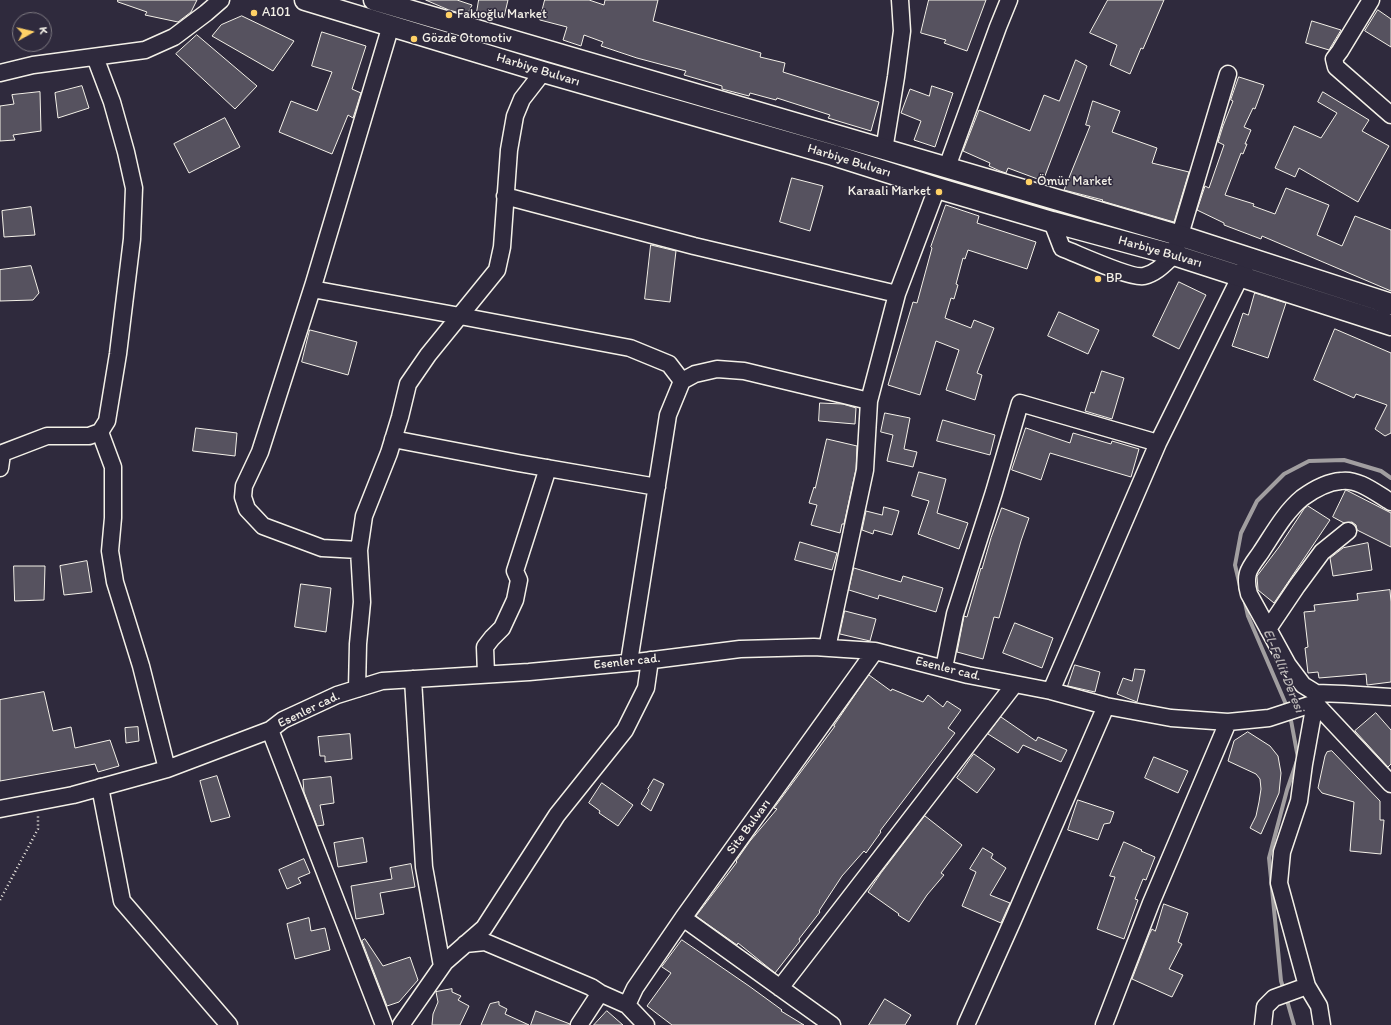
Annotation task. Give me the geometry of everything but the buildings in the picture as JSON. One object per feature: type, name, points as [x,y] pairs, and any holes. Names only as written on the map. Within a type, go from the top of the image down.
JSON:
[{"type":"main road","name":"Harbiye Bulvarı","points":[[305,0],[543,72],[833,155],[1052,222],[1174,254],[1391,325]]},
{"type":"main road","name":"Harbiye Bulvarı","points":[[374,0],[1181,236],[1391,304]]},
{"type":"street","points":[[0,73],[33,65],[95,58],[145,50],[174,36],[221,0]]},
{"type":"street","points":[[884,150],[902,31],[900,0]]},
{"type":"street","points":[[947,167],[1009,0]]},
{"type":"street","points":[[1371,0],[1334,59],[1336,67],[1391,115]]},
{"type":"street","points":[[359,550],[322,548],[263,526],[247,509],[243,497],[244,486],[260,452],[312,289],[391,25]]},
{"type":"street","points":[[1,458],[47,436],[89,436],[100,432],[107,421],[118,354],[132,239],[134,188],[112,102],[95,58]]},
{"type":"street","points":[[357,688],[358,644],[362,602],[359,550],[364,516],[393,439],[408,384],[428,355],[497,270],[502,247],[509,150],[515,116],[522,99],[543,72]]},
{"type":"street","points":[[1052,222],[1062,248],[1118,271],[1143,276],[1156,272],[1174,254],[1181,236],[1228,74]]},
{"type":"street","points":[[827,648],[865,470],[869,401],[897,294],[937,188]]},
{"type":"street","points":[[505,196],[694,246],[897,294]]},
{"type":"street","points":[[1051,691],[1158,443],[1249,258]]},
{"type":"street","points":[[312,289],[630,348],[669,364],[682,381]]},
{"type":"street","points":[[629,662],[668,415],[682,381],[695,374],[717,369],[744,371],[869,401]]},
{"type":"street","points":[[944,668],[955,614],[994,492],[1020,403],[1158,443]]},
{"type":"street","points":[[100,432],[113,467],[113,518],[110,551],[115,582],[141,666],[167,769]]},
{"type":"street","points":[[393,439],[657,487]]},
{"type":"street","points":[[486,674],[485,647],[502,628],[515,600],[519,580],[515,571],[548,468]]},
{"type":"street","points":[[1391,502],[1364,485],[1342,480],[1312,491],[1294,507],[1279,525],[1248,573],[1246,584],[1249,594],[1288,665],[1303,685],[1391,784]]},
{"type":"street","points":[[1268,629],[1296,586],[1322,552],[1348,531]]},
{"type":"street","name":"Esenler cad.","points":[[0,809],[73,795],[167,769],[270,730],[283,720],[337,695],[382,680],[530,672],[740,650],[814,647],[875,652],[1051,691],[1106,706],[1171,718],[1228,722],[1269,718],[1298,708],[1316,698],[1344,694],[1391,697]]},
{"type":"street","name":"Site Bulvarı","points":[[626,1005],[634,988],[875,652]]},
{"type":"street","points":[[401,1025],[444,962],[484,928],[558,815],[625,730],[646,688],[650,660]]},
{"type":"street","points":[[412,679],[424,867],[442,966]]},
{"type":"street","points":[[780,988],[1014,684]]},
{"type":"street","points":[[1316,698],[1299,801],[1282,852],[1278,883],[1300,989],[1319,1006],[1322,1025]]},
{"type":"street","points":[[966,1025],[1106,706]]},
{"type":"street","points":[[1104,1025],[1151,904],[1228,722]]},
{"type":"street","points":[[270,730],[384,1025]]},
{"type":"street","points":[[100,787],[122,901],[229,1025]]},
{"type":"street","points":[[684,918],[832,1025]]},
{"type":"street","points":[[465,944],[485,942],[591,986],[600,993],[626,1005],[646,1025]]},
{"type":"street","points":[[1263,1025],[1265,1006],[1277,997],[1300,989]]},
{"type":"street","points":[[579,1025],[600,993]]},
{"type":"path","points":[[0,900],[38,829],[38,802]]},
{"type":"waterway","name":"El-Fellit Deresi","points":[[1240,586],[1235,565],[1241,533],[1257,501],[1284,474],[1309,461],[1344,460],[1381,471],[1391,478]]},
{"type":"waterway","name":"El-Fellit Deresi","points":[[1244,598],[1248,616],[1288,709]]},
{"type":"waterway","name":"El-Fellit Deresi","points":[[1284,990],[1281,981],[1269,858],[1287,790],[1298,758],[1290,715]]},
{"type":"waterway","name":"El-Fellit Deresi","points":[[1286,997],[1294,1025]]},
{"type":"place","name":"A101","points":[[254,13]]},
{"type":"place","name":"Fakıoğlu Market","points":[[449,15]]},
{"type":"place","name":"Gözde Otomotiv","points":[[414,39]]},
{"type":"place","name":"Ömür Market","points":[[1029,182]]},
{"type":"place","name":"Karaali Market","points":[[939,192]]},
{"type":"place","name":"BP","points":[[1098,279]]}]
